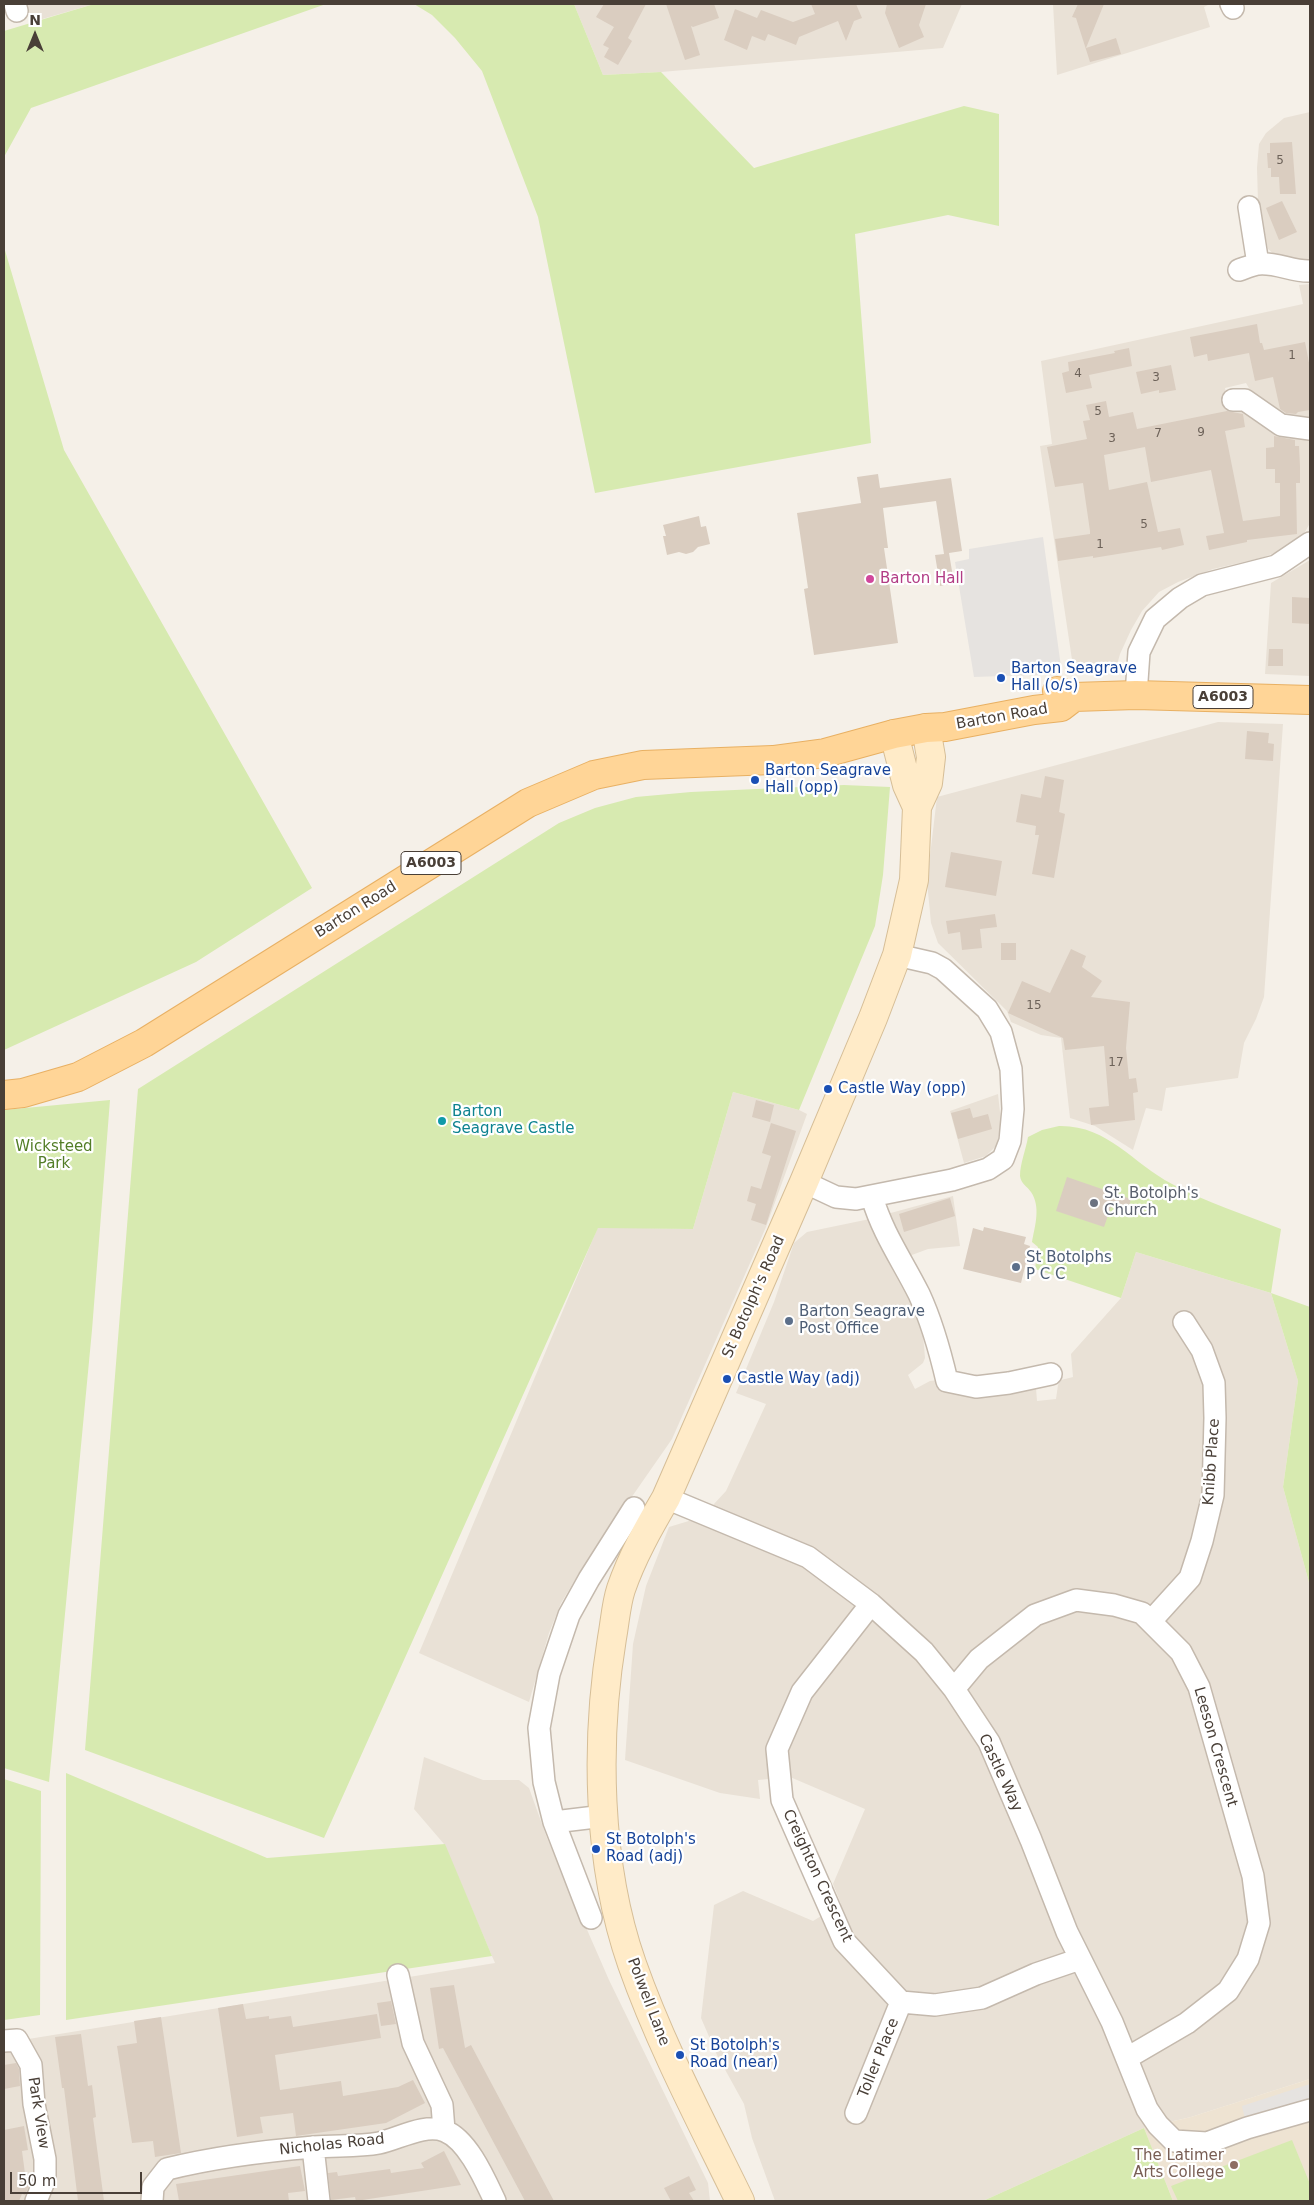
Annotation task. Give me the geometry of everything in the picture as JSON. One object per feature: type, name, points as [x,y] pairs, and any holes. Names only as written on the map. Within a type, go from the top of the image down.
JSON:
[{"type":"main road","name":"Barton Road","points":[[4,1095],[22,1093],[78,1077],[144,1043],[528,803],[594,775],[643,765],[773,760],[825,753],[894,734],[926,728],[940,714],[1010,698],[1060,691],[1074,697],[1136,694],[1310,700]]},
{"type":"street","points":[[1250,206],[1248,267],[1272,265],[1298,272],[1310,271]]},
{"type":"street","points":[[1233,400],[1245,400],[1282,425],[1310,429]]},
{"type":"street","points":[[1136,694],[1139,652],[1156,619],[1180,598],[1202,585],[1276,566],[1310,543]]},
{"type":"street","name":"St Botolph's Road","points":[[603,1787],[602,1734],[605,1678],[620,1591],[638,1547],[666,1498],[804,1182],[874,1018],[897,955],[914,880],[917,807],[928,783],[931,757],[926,728]]},
{"type":"street","name":"St Botolph's Road","points":[[894,734],[908,785],[917,807]]},
{"type":"street","points":[[804,1182],[836,1197],[846,1199],[872,1197],[952,1180],[988,1169],[1004,1159],[1010,1141],[1013,1109],[1011,1068],[1002,1032],[976,999],[942,969],[932,963],[897,955]]},
{"type":"street","points":[[872,1197],[878,1219],[919,1294],[935,1333],[947,1381],[976,1387],[1009,1383],[1051,1374]]},
{"type":"street","name":"Knibb Place","points":[[1151,1621],[1190,1578],[1202,1541],[1213,1495],[1216,1418],[1214,1383],[1202,1350],[1184,1322]]},
{"type":"street","name":"Castle Way","points":[[666,1498],[808,1557],[871,1604],[924,1652],[954,1689],[989,1742],[1031,1840],[1066,1932],[1112,2022],[1147,2109],[1158,2126],[1174,2141],[1207,2143],[1247,2128],[1310,2110]]},
{"type":"street","points":[[591,1918],[554,1822],[544,1782],[539,1728],[549,1674],[570,1615],[589,1579],[634,1508]]},
{"type":"street","points":[[589,1579],[620,1591]]},
{"type":"street","name":"Leeson Crescent","points":[[954,1689],[979,1659],[1035,1615],[1076,1600],[1114,1605],[1142,1613],[1181,1652],[1199,1687],[1253,1876],[1259,1923],[1248,1958],[1228,1991],[1187,2023],[1127,2058]]},
{"type":"street","name":"Creighton Crescent","points":[[871,1604],[802,1692],[777,1749],[782,1800],[844,1940],[901,2002]]},
{"type":"street","name":"Polwell Lane","points":[[603,1787],[604,1816],[616,1903],[631,1962],[661,2041],[740,2201]]},
{"type":"street","points":[[554,1822],[604,1816]]},
{"type":"street","points":[[901,2002],[935,2005],[982,1998],[1036,1974],[1080,1960]]},
{"type":"street","points":[[398,1975],[413,2043],[442,2105],[444,2130],[451,2134],[468,2151],[495,2201]]},
{"type":"street","name":"Toller Place","points":[[856,2113],[901,2002]]},
{"type":"street","name":"Park View","points":[[4,2042],[17,2040],[31,2065],[34,2104],[45,2158],[45,2179],[36,2201]]},
{"type":"street","name":"Nicholas Road","points":[[152,2201],[153,2188],[167,2169],[232,2156],[313,2147],[377,2143],[424,2130],[444,2130]]},
{"type":"street","points":[[313,2147],[319,2201]]},
{"type":"shaded area","points":[[27,4],[94,4],[32,22]]},
{"type":"shaded area","points":[[574,4],[962,4],[943,48],[661,72],[603,75]]},
{"type":"shaded area","points":[[1053,4],[1210,4],[1204,7],[1210,27],[1057,75]]},
{"type":"shaded area","points":[[1310,112],[1310,262],[1275,255],[1268,249],[1258,202],[1257,168],[1259,144],[1266,133],[1284,118]]},
{"type":"shaded area","points":[[1310,284],[1310,420],[1287,420],[1253,395],[1246,383],[1225,388],[1229,408],[1240,406],[1310,437],[1310,523],[1305,532],[1285,549],[1261,558],[1213,569],[1178,582],[1159,592],[1142,611],[1131,630],[1120,654],[1115,672],[1074,673],[1040,446],[1052,444],[1041,361],[1303,304],[1299,285]]},
{"type":"shaded area","points":[[1043,537],[1062,674],[974,677],[955,562],[969,559],[969,549]]},
{"type":"shaded area","points":[[1310,560],[1310,676],[1265,674],[1271,583]]},
{"type":"shaded area","points":[[1218,722],[1283,724],[1264,997],[1244,1043],[1238,1078],[1166,1088],[1162,1111],[1146,1108],[1133,1150],[1095,1126],[1070,1118],[1061,1038],[1041,1035],[1011,1022],[1007,1011],[938,943],[931,923],[927,881],[937,797]]},
{"type":"shaded area","points":[[733,1092],[799,1110],[807,1114],[766,1227],[672,1439],[581,1570],[561,1603],[549,1633],[529,1702],[419,1653],[598,1227],[693,1229]]},
{"type":"shaded area","points":[[998,1094],[1001,1121],[997,1145],[986,1156],[964,1163],[950,1111]]},
{"type":"shaded area","points":[[953,1196],[960,1246],[928,1249],[893,1262],[922,1323],[925,1358],[923,1363],[908,1375],[915,1389],[930,1381],[939,1380],[1036,1388],[1037,1401],[1056,1399],[1058,1385],[1061,1380],[1073,1377],[1071,1354],[1121,1298],[1136,1252],[1271,1293],[1298,1381],[1283,1487],[1310,1586],[1310,2079],[1191,2117],[1144,2128],[983,2201],[775,2201],[752,2138],[744,2104],[717,2055],[701,2018],[714,1905],[743,1891],[813,1921],[841,1904],[833,1884],[865,1809],[790,1777],[758,1780],[760,1799],[720,1793],[625,1760],[633,1644],[646,1586],[669,1527],[702,1517],[726,1491],[766,1404],[736,1393],[774,1302],[794,1243],[807,1232],[865,1220]]},
{"type":"shaded area","points":[[424,1757],[483,1780],[519,1780],[529,1788],[547,1838],[609,1980],[708,2183],[710,2201],[4,2201],[4,2043],[495,1963],[444,1844],[414,1809]]},
{"type":"shaded area","name":"The Latimer Arts College","points":[[1310,2079],[1310,2201],[1173,2201],[1144,2128],[1191,2117]]},
{"type":"shaded area","points":[[1310,2084],[1310,2110],[1247,2128],[1242,2106]]},
{"type":"green space","points":[[94,4],[326,4],[31,108],[4,157],[4,31]]},
{"type":"green space","points":[[414,4],[574,4],[603,75],[661,72],[754,168],[964,106],[999,114],[999,226],[948,215],[855,234],[871,443],[595,493],[538,217],[482,71],[455,38],[432,15]]},
{"type":"green space","points":[[4,247],[64,450],[312,888],[196,962],[4,1050]]},
{"type":"green space","points":[[844,785],[890,787],[883,875],[875,926],[799,1110],[733,1092],[693,1229],[598,1228],[324,1838],[85,1750],[138,1089],[559,823],[595,808],[636,797],[691,792]]},
{"type":"green space","name":"Wicksteed Park","points":[[110,1100],[92,1330],[49,1782],[4,1768],[4,1110]]},
{"type":"green space","points":[[1059,1126],[1076,1127],[1106,1138],[1158,1175],[1185,1191],[1281,1229],[1271,1293],[1136,1252],[1121,1298],[1035,1269],[1038,1247],[1032,1242],[1037,1210],[1031,1192],[1021,1179],[1021,1167],[1028,1137],[1042,1130]]},
{"type":"green space","points":[[1271,1293],[1310,1307],[1310,1586],[1283,1487],[1298,1381]]},
{"type":"green space","points":[[66,1773],[267,1858],[445,1844],[492,1956],[66,2020]]},
{"type":"green space","points":[[4,1779],[41,1791],[40,2015],[4,2020]]},
{"type":"green space","points":[[1144,2128],[1173,2201],[983,2201]]},
{"type":"green space","points":[[1292,2140],[1310,2184],[1310,2201],[1178,2201],[1171,2186]]},
{"type":"building","points":[[604,4],[646,4],[628,38],[632,41],[618,65],[604,57],[609,48],[603,45],[614,27],[596,17]]},
{"type":"building","points":[[666,4],[714,4],[719,18],[693,27],[691,26],[700,55],[685,60]]},
{"type":"building","points":[[811,4],[856,4],[862,18],[854,21],[846,41],[838,21],[799,37],[796,45],[768,34],[765,41],[752,36],[747,50],[724,40],[735,9],[757,18],[761,10],[793,22],[815,14]]},
{"type":"building","points":[[887,4],[926,4],[919,25],[924,37],[899,48],[885,13]]},
{"type":"building","points":[[1078,4],[1104,4],[1086,48],[1116,38],[1121,54],[1090,62],[1076,18],[1072,17]]},
{"type":"building","points":[[1292,142],[1296,194],[1280,194],[1279,177],[1271,177],[1267,153],[1270,153],[1270,143]]},
{"type":"building","points":[[1282,201],[1297,232],[1279,240],[1266,208]]},
{"type":"building","points":[[1257,324],[1260,343],[1262,343],[1264,350],[1305,342],[1310,368],[1310,410],[1296,414],[1286,413],[1280,409],[1273,377],[1255,381],[1249,353],[1208,361],[1207,354],[1194,357],[1190,337]]},
{"type":"building","points":[[1129,348],[1132,366],[1089,375],[1092,388],[1066,393],[1062,373],[1069,371],[1068,362],[1115,353],[1114,351]]},
{"type":"building","points":[[1171,365],[1176,390],[1159,393],[1159,390],[1141,394],[1136,372]]},
{"type":"building","points":[[1106,401],[1109,417],[1133,412],[1137,429],[1227,411],[1243,414],[1245,427],[1225,431],[1243,521],[1280,516],[1280,483],[1275,483],[1275,469],[1266,469],[1266,448],[1274,447],[1274,436],[1295,440],[1295,446],[1299,446],[1300,467],[1300,483],[1296,483],[1297,534],[1247,540],[1247,542],[1209,550],[1206,536],[1224,533],[1211,470],[1151,482],[1145,447],[1104,455],[1109,490],[1147,482],[1158,532],[1180,528],[1184,545],[1162,550],[1161,547],[1093,558],[1093,556],[1058,561],[1055,539],[1090,534],[1090,531],[1083,483],[1055,487],[1047,447],[1087,439],[1083,421],[1090,420],[1086,405]]},
{"type":"building","name":"Barton Hall","points":[[878,474],[880,488],[951,478],[962,551],[949,553],[954,583],[940,586],[935,555],[944,554],[936,501],[883,508],[888,548],[884,548],[898,643],[814,655],[804,589],[808,588],[797,513],[861,503],[857,477]]},
{"type":"building","points":[[699,516],[701,527],[706,526],[710,544],[698,547],[693,552],[686,554],[679,552],[667,555],[663,536],[666,536],[663,525]]},
{"type":"building","points":[[1292,597],[1310,598],[1310,624],[1292,623]]},
{"type":"building","points":[[1269,649],[1283,649],[1283,666],[1268,666]]},
{"type":"building","points":[[1247,731],[1269,733],[1268,743],[1274,744],[1273,761],[1245,759]]},
{"type":"building","points":[[1045,776],[1064,780],[1059,812],[1065,814],[1054,878],[1032,874],[1039,835],[1035,835],[1036,826],[1016,822],[1021,794],[1041,798]]},
{"type":"building","points":[[951,852],[1002,861],[996,896],[945,887]]},
{"type":"building","points":[[995,914],[997,927],[980,929],[982,948],[962,950],[960,932],[948,934],[946,921]]},
{"type":"building","points":[[1001,943],[1016,943],[1016,960],[1001,960]]},
{"type":"building","points":[[1071,949],[1086,956],[1082,967],[1102,981],[1091,997],[1130,1002],[1126,1048],[1129,1079],[1136,1078],[1138,1092],[1133,1093],[1135,1120],[1091,1125],[1089,1108],[1109,1106],[1104,1046],[1065,1050],[1063,1038],[1008,1013],[1022,981],[1050,993]]},
{"type":"building","points":[[756,1100],[774,1105],[770,1122],[752,1117]]},
{"type":"building","points":[[970,1108],[973,1118],[988,1114],[992,1129],[958,1139],[951,1113]]},
{"type":"building","points":[[771,1123],[796,1131],[766,1225],[751,1220],[756,1204],[747,1201],[751,1186],[761,1189],[771,1156],[762,1153]]},
{"type":"building","name":"St. Botolph's Church","points":[[1067,1177],[1131,1199],[1127,1213],[1111,1207],[1104,1227],[1056,1211]]},
{"type":"building","points":[[950,1198],[955,1216],[904,1232],[899,1214]]},
{"type":"building","points":[[984,1227],[1026,1237],[1024,1244],[1030,1246],[1021,1283],[963,1269],[973,1228],[983,1231]]},
{"type":"building","points":[[454,1985],[465,2048],[471,2045],[554,2201],[525,2201],[443,2048],[439,2049],[430,1988]]},
{"type":"building","points":[[391,2001],[396,2024],[381,2026],[377,2003]]},
{"type":"building","points":[[243,2004],[246,2019],[269,2016],[269,2019],[291,2016],[293,2027],[377,2014],[381,2038],[275,2055],[280,2090],[341,2081],[343,2096],[398,2087],[413,2080],[425,2103],[386,2123],[296,2136],[293,2113],[260,2117],[263,2133],[237,2137],[218,2008]]},
{"type":"building","points":[[161,2017],[181,2153],[155,2157],[153,2141],[132,2143],[117,2046],[137,2043],[134,2021]]},
{"type":"building","points":[[81,2034],[88,2086],[92,2085],[96,2117],[93,2118],[104,2201],[78,2201],[64,2088],[62,2088],[55,2037]]},
{"type":"building","points":[[16,2063],[19,2069],[20,2086],[4,2089],[4,2065]]},
{"type":"building","points":[[24,2126],[28,2150],[22,2151],[26,2181],[30,2183],[25,2195],[22,2194],[19,2201],[4,2201],[4,2130]]},
{"type":"building","points":[[444,2151],[461,2185],[356,2201],[355,2197],[331,2200],[328,2173],[337,2172],[338,2176],[390,2169],[391,2173],[424,2168],[421,2163]]},
{"type":"building","points":[[300,2166],[305,2191],[288,2193],[289,2201],[179,2201],[176,2184]]},
{"type":"building","points":[[689,2176],[696,2190],[689,2193],[694,2201],[671,2201],[664,2188]]},
{"type":"place","name":"Barton Hall","points":[[870,579]]},
{"type":"place","name":"Barton Seagrave Hall (o/s)","points":[[1001,678]]},
{"type":"place","name":"Barton Seagrave Hall (opp)","points":[[755,780]]},
{"type":"place","name":"Castle Way (opp)","points":[[828,1089]]},
{"type":"place","name":"Barton Seagrave Castle","points":[[442,1121]]},
{"type":"place","name":"St. Botolph's Church","points":[[1094,1203]]},
{"type":"place","name":"St Botolphs P C C","points":[[1016,1267]]},
{"type":"place","name":"Barton Seagrave Post Office","points":[[789,1321]]},
{"type":"place","name":"Castle Way (adj)","points":[[727,1379]]},
{"type":"place","name":"St Botolph's Road (adj)","points":[[596,1849]]},
{"type":"place","name":"St Botolph's Road (near)","points":[[680,2055]]},
{"type":"place","name":"The Latimer Arts College","points":[[1234,2165]]}]
